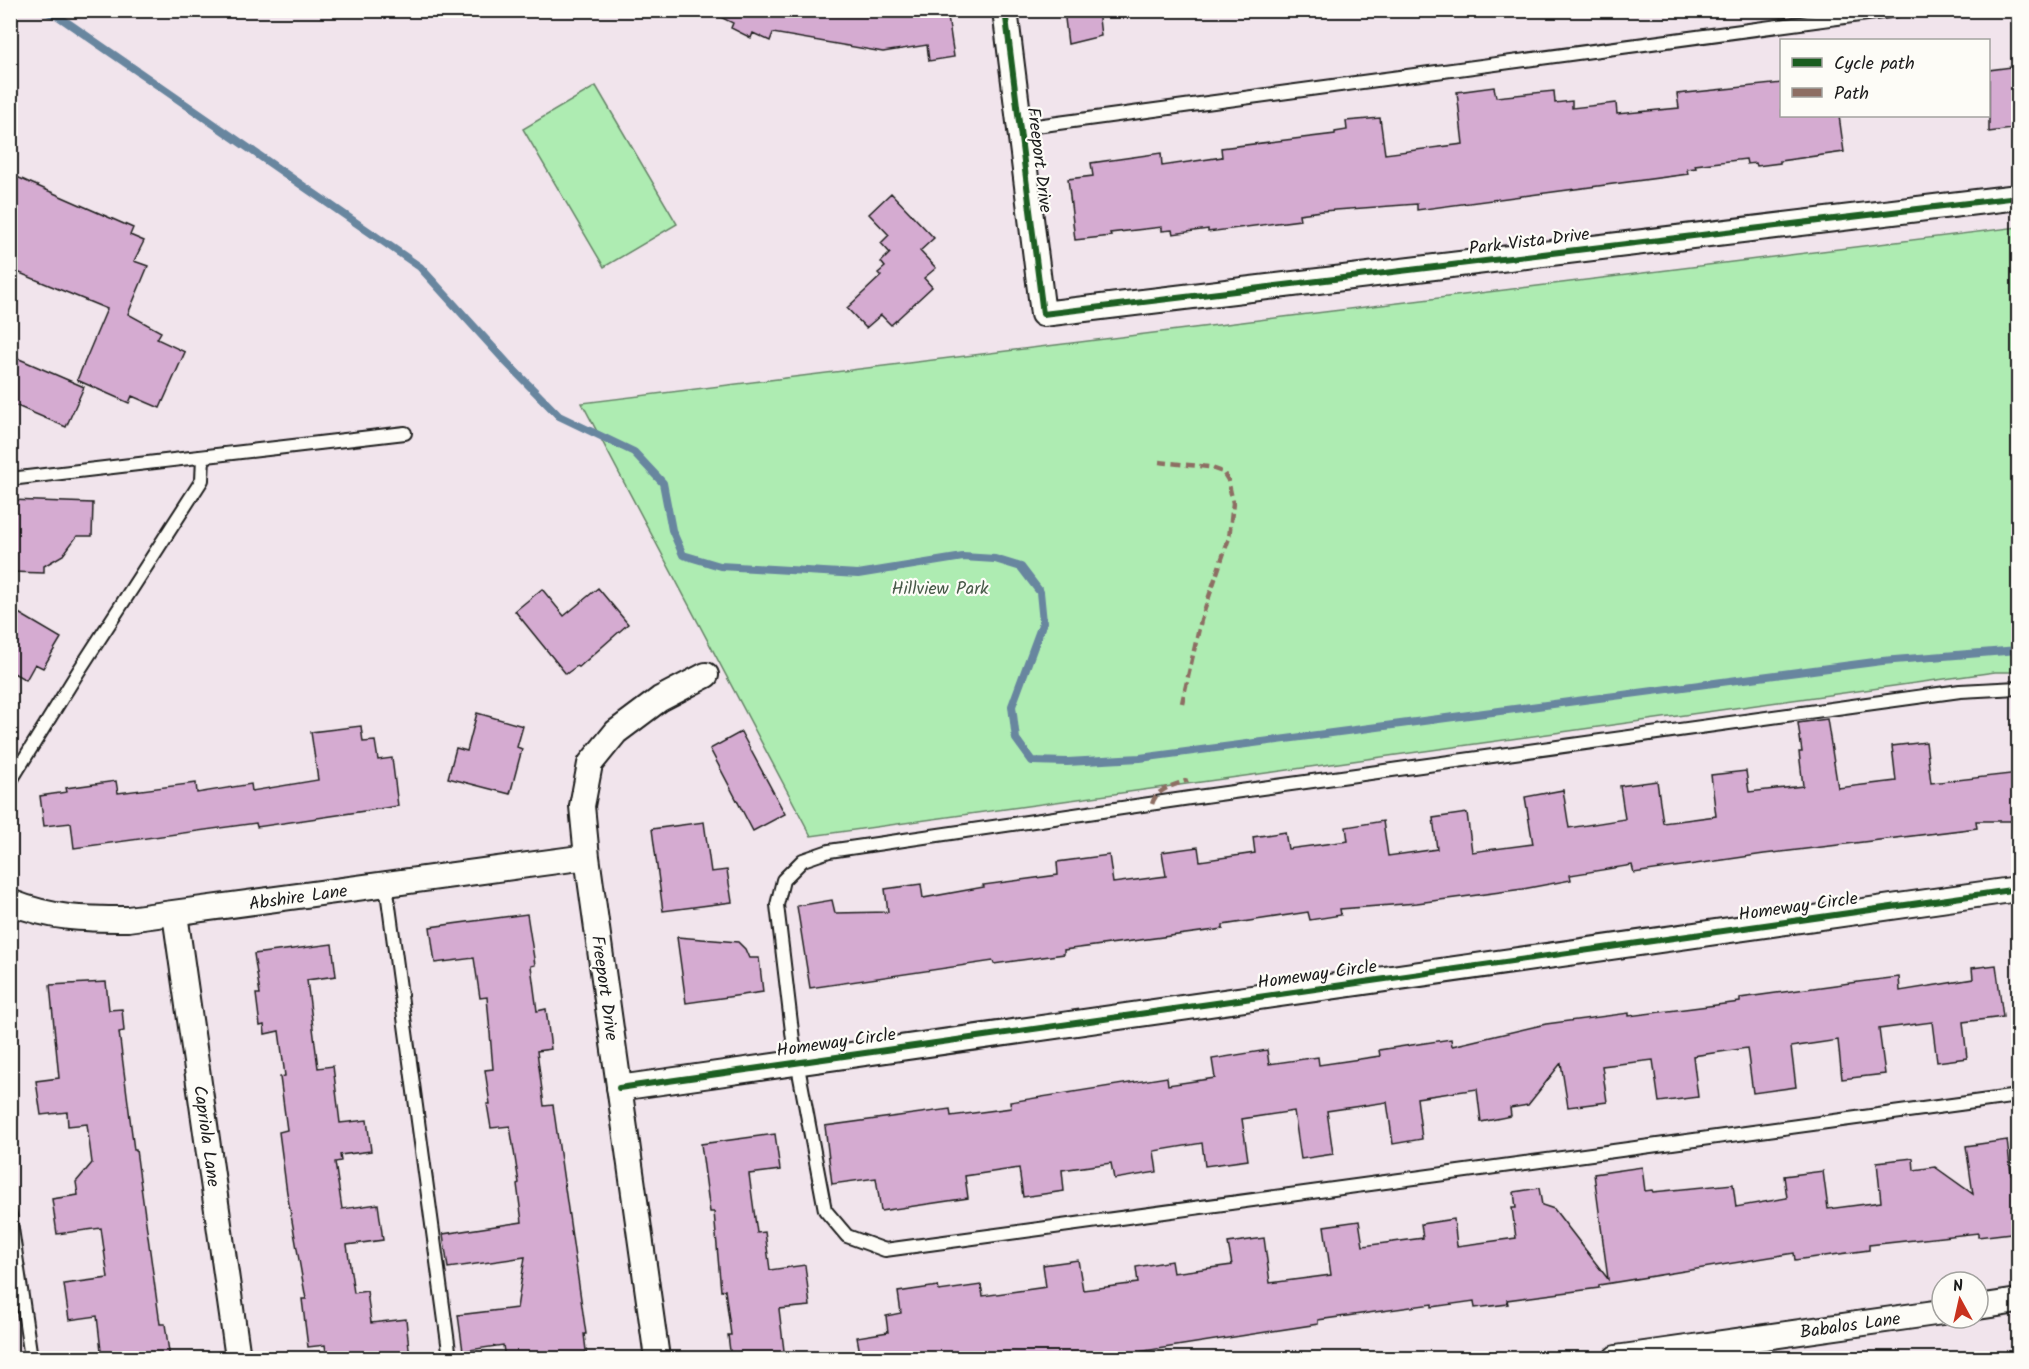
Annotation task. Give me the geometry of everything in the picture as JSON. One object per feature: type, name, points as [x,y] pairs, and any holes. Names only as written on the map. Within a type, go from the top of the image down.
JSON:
[{"type":"street","name":"Freeport Drive","points":[[1005,10],[1043,314]]},
{"type":"street","name":"Park Vista Drive","points":[[1043,314],[2019,197]]},
{"type":"street","name":"Freeport Drive","points":[[657,1359],[582,807],[590,764],[616,732],[660,699],[706,675]]},
{"type":"street","name":"Abshire Lane","points":[[10,902],[36,912],[72,919],[128,920],[587,857]]},
{"type":"street","name":"Homeway Circle","points":[[620,1088],[2019,890]]},
{"type":"street","name":"Capriola Lane","points":[[175,914],[238,1359]]},
{"type":"street","points":[[1990,1305],[2019,1301]]},
{"type":"street","name":"Babalos Lane","points":[[1616,1359],[1930,1314]]},
{"type":"lane","points":[[1021,128],[1897,10]]},
{"type":"lane","points":[[10,479],[405,433]]},
{"type":"lane","points":[[10,782],[202,480],[203,457]]},
{"type":"lane","points":[[2019,687],[1960,691],[1190,798],[829,851],[803,860],[783,880],[777,905],[797,1063],[825,1210],[847,1236],[885,1250],[2019,1096]]},
{"type":"lane","points":[[386,884],[450,1359]]},
{"type":"lane","points":[[10,1215],[31,1359]]},
{"type":"green space","points":[[596,86],[677,224],[604,267],[523,129]]},
{"type":"green space","name":"Hillview Park","points":[[2018,227],[2018,672],[1995,672],[811,836],[582,403]]},
{"type":"building","points":[[706,10],[947,10],[954,57],[929,61],[927,45],[883,52],[773,33],[770,41],[753,33],[751,38],[731,28],[733,23]]},
{"type":"building","points":[[1064,10],[1098,10],[1101,36],[1068,44]]},
{"type":"building","points":[[2019,66],[2019,128],[1989,132],[1990,70]]},
{"type":"building","points":[[1780,83],[1780,117],[1839,117],[1844,152],[1757,166],[1756,163],[1747,164],[1746,159],[1695,165],[1696,168],[1687,169],[1688,174],[1417,210],[1417,204],[1322,211],[1299,214],[1300,220],[1208,232],[1208,229],[1173,234],[1172,230],[1162,231],[1162,227],[1075,240],[1068,179],[1093,176],[1091,163],[1161,153],[1162,166],[1222,157],[1221,148],[1335,134],[1335,132],[1347,130],[1346,121],[1380,118],[1385,154],[1463,144],[1457,92],[1494,87],[1496,97],[1554,91],[1555,103],[1572,101],[1572,108],[1616,103],[1617,114],[1679,108],[1677,94]]},
{"type":"building","points":[[10,174],[133,228],[130,235],[144,241],[134,261],[148,266],[128,314],[161,332],[157,339],[185,352],[160,408],[132,396],[129,403],[77,380],[107,309],[10,269]]},
{"type":"building","points":[[891,193],[934,238],[920,251],[936,268],[924,278],[932,287],[891,325],[881,315],[866,328],[847,308],[881,276],[878,273],[885,267],[881,262],[890,253],[881,243],[889,235],[869,214]]},
{"type":"building","points":[[10,355],[84,387],[66,427],[10,403]]},
{"type":"building","points":[[10,500],[93,503],[92,536],[77,536],[63,555],[44,566],[44,573],[10,572]]},
{"type":"building","points":[[598,588],[628,624],[579,667],[577,666],[566,674],[515,611],[542,589],[564,616]]},
{"type":"building","points":[[10,608],[61,638],[43,668],[35,664],[26,680],[10,671]]},
{"type":"building","points":[[477,713],[523,726],[517,747],[522,749],[510,794],[448,778],[456,748],[467,751]]},
{"type":"building","points":[[1827,719],[1838,788],[1896,781],[1892,746],[1926,742],[1931,783],[2019,773],[2019,821],[1976,821],[1977,828],[1764,854],[1634,873],[1632,865],[1570,875],[1571,880],[1523,889],[1417,903],[1340,909],[1341,915],[1310,920],[1308,912],[1223,925],[1223,929],[1064,950],[1064,954],[994,964],[993,961],[810,988],[797,906],[832,900],[835,913],[888,912],[885,889],[921,884],[923,898],[984,887],[983,885],[1058,875],[1057,862],[1109,855],[1113,883],[1166,876],[1162,852],[1198,847],[1200,861],[1255,853],[1253,837],[1285,832],[1288,849],[1348,841],[1346,827],[1383,821],[1388,856],[1437,849],[1433,818],[1467,813],[1472,852],[1533,844],[1525,797],[1563,790],[1569,828],[1625,819],[1620,786],[1657,781],[1663,823],[1716,816],[1711,775],[1746,771],[1749,792],[1803,786],[1798,723]]},
{"type":"building","points":[[361,726],[363,742],[375,741],[378,760],[392,758],[398,806],[257,827],[256,823],[74,848],[71,823],[44,826],[40,796],[67,792],[66,788],[116,781],[118,793],[196,783],[197,793],[251,784],[252,791],[318,780],[311,732]]},
{"type":"building","points":[[741,732],[785,814],[753,831],[710,749]]},
{"type":"building","points":[[704,822],[711,872],[727,870],[732,902],[663,911],[652,829]]},
{"type":"building","points":[[527,914],[535,965],[531,966],[537,1011],[546,1009],[551,1049],[537,1051],[544,1106],[553,1105],[586,1334],[584,1334],[587,1359],[505,1359],[503,1345],[463,1351],[458,1315],[517,1308],[525,1257],[448,1268],[443,1234],[522,1222],[517,1184],[519,1183],[510,1126],[491,1128],[487,1104],[490,1104],[485,1070],[493,1069],[487,997],[480,998],[474,958],[435,963],[430,927]]},
{"type":"building","points":[[677,937],[738,942],[745,949],[749,958],[759,958],[763,992],[686,1003]]},
{"type":"building","points":[[332,944],[336,976],[307,980],[318,1068],[333,1066],[340,1123],[367,1120],[371,1151],[340,1155],[341,1161],[335,1162],[342,1209],[378,1204],[383,1240],[347,1245],[354,1293],[367,1291],[371,1323],[406,1319],[410,1359],[327,1359],[325,1345],[308,1347],[302,1299],[306,1299],[287,1193],[279,1132],[287,1130],[280,1077],[285,1076],[279,1031],[265,1034],[264,1025],[260,1026],[256,994],[260,994],[254,954]]},
{"type":"building","points":[[1996,965],[2003,1017],[1963,1022],[1967,1058],[1937,1062],[1932,1022],[1879,1029],[1885,1074],[1842,1079],[1838,1040],[1791,1047],[1796,1087],[1753,1093],[1747,1048],[1693,1056],[1698,1097],[1659,1102],[1653,1060],[1602,1066],[1607,1102],[1568,1107],[1561,1063],[1528,1105],[1510,1108],[1511,1116],[1481,1122],[1477,1089],[1417,1098],[1422,1139],[1393,1144],[1387,1102],[1327,1111],[1333,1154],[1301,1159],[1294,1111],[1242,1119],[1248,1160],[1205,1166],[1202,1143],[1154,1151],[1157,1172],[1114,1179],[1111,1163],[1062,1170],[1064,1191],[1023,1197],[1019,1168],[965,1176],[968,1198],[881,1211],[876,1178],[832,1184],[825,1126],[950,1109],[951,1116],[1011,1108],[1010,1102],[1167,1077],[1168,1085],[1215,1078],[1212,1059],[1267,1050],[1269,1064],[1318,1057],[1319,1065],[1380,1056],[1379,1050],[1451,1039],[1452,1046],[1546,1024],[1740,1002],[1740,998],[1850,983],[1899,977],[1900,991],[1973,979],[1972,968]]},
{"type":"building","points":[[106,982],[109,1010],[122,1009],[124,1031],[119,1032],[134,1150],[136,1150],[160,1324],[165,1324],[170,1359],[102,1359],[97,1316],[69,1320],[64,1284],[108,1278],[101,1228],[57,1234],[52,1199],[78,1195],[76,1182],[92,1163],[87,1124],[68,1126],[67,1112],[41,1115],[36,1081],[59,1078],[50,985]]},
{"type":"building","points":[[775,1134],[780,1170],[749,1174],[757,1233],[765,1232],[770,1270],[805,1265],[810,1306],[779,1309],[785,1359],[731,1359],[728,1335],[731,1335],[725,1290],[721,1291],[714,1212],[710,1212],[701,1144]]},
{"type":"building","points":[[2007,1140],[2011,1174],[2019,1173],[2019,1232],[1978,1237],[1978,1233],[1869,1245],[1869,1250],[1795,1260],[1794,1253],[1599,1285],[1599,1288],[1507,1300],[1508,1304],[1475,1308],[1474,1301],[1432,1307],[1432,1304],[1318,1320],[1318,1324],[1093,1359],[1086,1359],[1085,1354],[1058,1359],[861,1359],[857,1337],[888,1332],[886,1316],[901,1313],[898,1292],[938,1286],[939,1291],[981,1285],[983,1296],[1046,1287],[1043,1265],[1078,1260],[1083,1290],[1138,1283],[1136,1267],[1171,1261],[1173,1273],[1232,1265],[1228,1243],[1264,1238],[1270,1283],[1331,1275],[1324,1226],[1359,1221],[1363,1246],[1423,1238],[1421,1224],[1454,1219],[1457,1246],[1516,1238],[1512,1208],[1516,1208],[1514,1192],[1539,1188],[1542,1205],[1554,1209],[1608,1279],[1594,1174],[1642,1167],[1645,1191],[1652,1190],[1653,1192],[1733,1184],[1736,1207],[1787,1198],[1784,1176],[1823,1171],[1828,1209],[1881,1202],[1877,1162],[1913,1158],[1914,1170],[1935,1167],[1973,1194],[1966,1146]]},
{"type":"waterway","points":[[42,10],[58,16],[420,267],[507,363],[559,416],[634,452],[663,483],[672,530],[683,555],[720,566],[858,574],[963,557],[995,559],[1021,567],[1040,592],[1043,622],[1012,706],[1016,739],[1032,761],[1067,762],[1140,758],[1882,661],[2018,650]]},
{"type":"marked path","points":[[1159,462],[1209,467],[1223,472],[1228,480],[1233,503],[1229,538],[1201,620],[1182,703]]},
{"type":"marked path","points":[[1152,804],[1162,791],[1188,780]]},
{"type":"cycle path","points":[[1005,10],[1043,314],[2018,197]]},
{"type":"cycle path","points":[[619,1088],[2018,889]]}]
